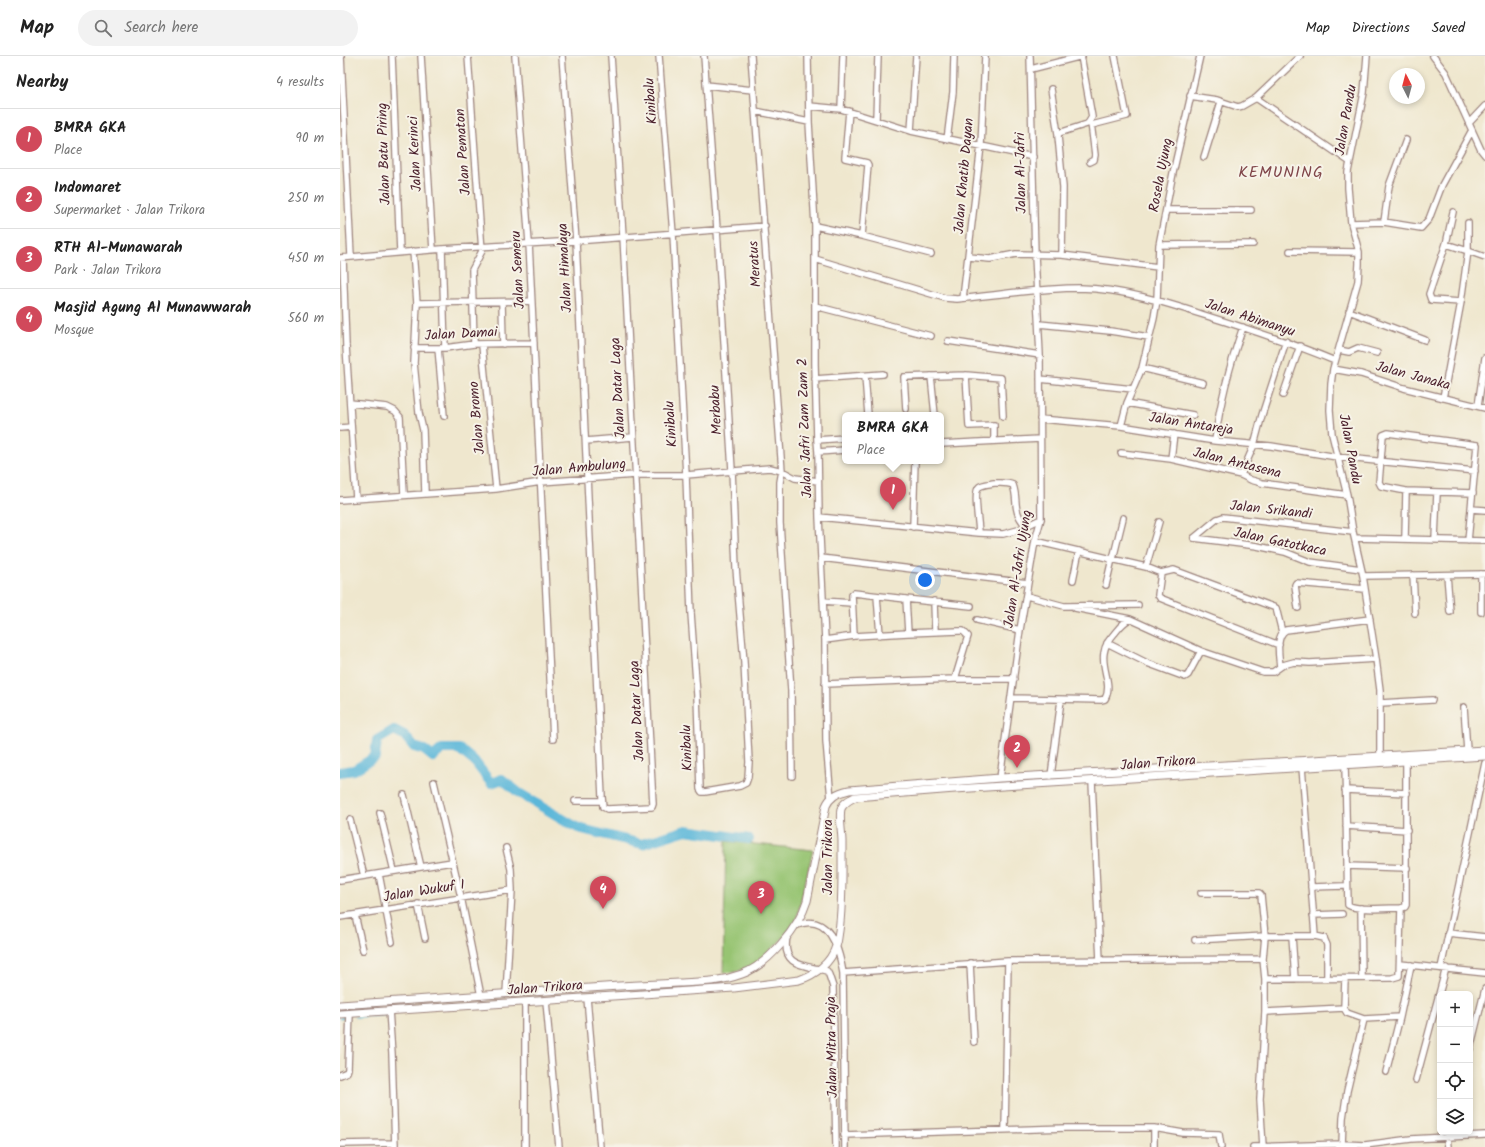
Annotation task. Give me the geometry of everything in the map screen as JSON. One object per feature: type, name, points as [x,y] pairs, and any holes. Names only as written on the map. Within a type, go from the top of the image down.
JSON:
[{"type":"main road","name":"Jalan Trikora","points":[[340,1014],[734,988],[804,979],[820,969],[829,960],[836,947],[841,904],[842,844],[840,813],[844,803],[855,797],[955,785],[1092,781],[1406,761],[1426,756],[1485,750]]},
{"type":"main road","name":"Jalan Trikora","points":[[955,785],[1000,778],[1380,755],[1485,756]]},
{"type":"main road","name":"Jalan Trikora","points":[[340,1005],[719,981],[743,974],[756,968],[764,961],[788,935],[804,910],[826,806],[831,798],[841,792],[849,790],[943,786]]},
{"type":"main road","points":[[642,985],[642,994]]},
{"type":"main road","points":[[412,1000],[413,1009]]},
{"type":"street","points":[[341,56],[351,256]]},
{"type":"street","name":"Jalan Batu Piring","points":[[392,56],[400,252]]},
{"type":"street","name":"Jalan Kerinci","points":[[421,56],[433,250]]},
{"type":"street","name":"Jalan Pematon","points":[[468,56],[482,246]]},
{"type":"street","name":"Jalan Semeru","points":[[515,56],[529,243],[553,739]]},
{"type":"street","name":"Jalan Himalaya","points":[[562,56],[576,241],[602,801]]},
{"type":"street","name":"Jalan Datar Laga","points":[[602,801],[603,807],[607,809],[650,807],[653,804],[623,236],[611,56]]},
{"type":"street","name":"Kinibalu","points":[[659,56],[673,234],[686,474],[691,613],[697,696],[700,789],[702,791]]},
{"type":"street","name":"Merbabu","points":[[702,791],[709,792],[740,786],[746,783],[749,762],[744,662],[736,568],[732,470],[717,229],[704,56]]},
{"type":"street","name":"Meratus","points":[[751,56],[765,226],[782,471],[780,482],[780,523],[791,691],[792,776]]},
{"type":"street","name":"Jalan Jafri Zam Zam 2","points":[[808,56],[809,122],[815,259],[816,440],[818,452],[819,517],[825,640],[826,741],[831,798]]},
{"type":"street","points":[[841,109],[843,56]]},
{"type":"street","points":[[876,119],[878,56]]},
{"type":"street","points":[[911,131],[916,56]]},
{"type":"street","points":[[947,140],[953,92],[954,56]]},
{"type":"street","name":"Jalan Khatib Dayan","points":[[963,298],[981,146],[985,56]]},
{"type":"street","name":"Jalan Al-Jafri","points":[[1030,56],[1037,290]]},
{"type":"street","points":[[1030,69],[1081,56],[1096,155],[1094,160],[1090,162]]},
{"type":"street","points":[[1058,134],[1087,124],[1127,116],[1115,56]]},
{"type":"street","name":"Rosela Ujung","points":[[1122,426],[1127,403],[1142,368],[1154,318],[1157,300],[1159,245],[1173,173],[1200,56]]},
{"type":"street","points":[[1190,96],[1222,102],[1238,107],[1242,106],[1256,98],[1300,56]]},
{"type":"street","name":"Jalan Pandu","points":[[1366,56],[1364,92],[1348,172],[1351,223],[1358,252],[1358,280],[1333,370],[1330,410],[1332,434],[1347,495],[1366,589],[1376,659],[1380,703],[1380,755]]},
{"type":"street","points":[[1433,56],[1446,73],[1481,150],[1485,155]]},
{"type":"street","points":[[706,85],[753,90]]},
{"type":"street","points":[[1052,89],[1063,187],[1062,255]]},
{"type":"street","points":[[1256,98],[1350,162]]},
{"type":"street","points":[[1204,157],[1222,102]]},
{"type":"street","points":[[809,106],[841,109],[911,131],[1033,158]]},
{"type":"street","points":[[1469,123],[1485,106]]},
{"type":"street","points":[[755,111],[809,122]]},
{"type":"street","points":[[849,111],[845,158],[867,163],[868,165],[862,236]]},
{"type":"street","points":[[1351,223],[1384,222],[1421,228],[1429,218],[1442,185],[1472,130]]},
{"type":"street","points":[[1384,222],[1389,186],[1406,140]]},
{"type":"street","points":[[1166,210],[1251,210]]},
{"type":"street","points":[[1453,212],[1446,244],[1429,294],[1429,298],[1431,300],[1461,302]]},
{"type":"street","points":[[1443,398],[1461,302],[1468,251],[1468,222]]},
{"type":"street","points":[[356,499],[350,403],[343,346],[341,258],[442,248],[576,241],[623,236],[673,234],[765,226]]},
{"type":"street","points":[[814,226],[862,236],[931,254]]},
{"type":"street","points":[[1159,245],[1253,244]]},
{"type":"street","points":[[1446,244],[1485,257]]},
{"type":"street","points":[[474,344],[472,270],[481,254],[482,246]]},
{"type":"street","points":[[442,248],[445,303],[445,348]]},
{"type":"street","points":[[1290,251],[1358,252]]},
{"type":"street","name":"Jalan Damai","points":[[413,252],[416,303],[414,348],[445,348],[474,344],[534,343]]},
{"type":"street","points":[[968,257],[990,259],[1016,254],[1062,255],[1158,267]]},
{"type":"street","name":"Jalan Abimanyu","points":[[815,259],[945,298],[963,298],[1037,290],[1082,288],[1118,292],[1157,300],[1243,327],[1300,346],[1335,361]]},
{"type":"street","name":"Jalan Al-Jafri Ujung","points":[[1000,778],[1020,630],[1027,596],[1035,541],[1041,519],[1040,355],[1037,290]]},
{"type":"street","points":[[416,303],[531,301]]},
{"type":"street","points":[[502,302],[503,344]]},
{"type":"street","points":[[815,306],[931,336]]},
{"type":"street","points":[[1349,311],[1425,340]]},
{"type":"street","points":[[1039,324],[1110,331],[1149,337]]},
{"type":"street","points":[[1215,441],[1217,421],[1231,360],[1243,327]]},
{"type":"street","points":[[948,341],[1040,355]]},
{"type":"street","points":[[1241,475],[1254,445],[1286,341]]},
{"type":"street","name":"Jalan Bromo","points":[[482,345],[496,488]]},
{"type":"street","points":[[1283,395],[1300,346]]},
{"type":"street","points":[[414,348],[419,413],[423,430],[425,493]]},
{"type":"street","points":[[438,348],[444,416]]},
{"type":"street","points":[[1339,350],[1348,352],[1358,348],[1377,353]]},
{"type":"street","points":[[1478,406],[1485,358]]},
{"type":"street","points":[[1142,368],[1203,383]]},
{"type":"street","name":"Jalan Janaka","points":[[1333,370],[1361,374],[1404,388],[1485,408]]},
{"type":"street","points":[[815,379],[883,374]]},
{"type":"street","points":[[966,375],[969,426],[994,425],[994,441]]},
{"type":"street","points":[[906,409],[904,377],[966,375],[1001,378],[1003,416]]},
{"type":"street","points":[[865,376],[868,412]]},
{"type":"street","points":[[931,376],[934,412]]},
{"type":"street","points":[[1040,379],[1133,389]]},
{"type":"street","points":[[350,403],[387,407],[395,410],[400,417],[404,494]]},
{"type":"street","points":[[1127,403],[1193,415]]},
{"type":"street","name":"Jalan Antareja","points":[[1040,419],[1122,426],[1215,441],[1271,446],[1337,457],[1475,471]]},
{"type":"street","points":[[340,428],[351,427]]},
{"type":"street","points":[[1468,540],[1477,445],[1388,432],[1383,435],[1381,486],[1406,491],[1472,493]]},
{"type":"street","points":[[1171,459],[1174,434]]},
{"type":"street","points":[[586,441],[633,437]]},
{"type":"street","points":[[816,440],[842,438]]},
{"type":"street","points":[[944,444],[1040,439]]},
{"type":"street","points":[[818,452],[842,450]]},
{"type":"street","name":"Jalan Antasena","points":[[1121,453],[1171,459],[1241,475],[1250,480],[1262,483],[1347,495]]},
{"type":"street","points":[[913,527],[916,464]]},
{"type":"street","name":"Jalan Ambulung","points":[[340,500],[496,488],[541,482],[635,475],[686,474],[770,468],[782,471],[796,478],[818,482]]},
{"type":"street","points":[[979,533],[976,498],[978,487],[983,485],[1005,483],[1013,485],[1019,518],[1026,526]]},
{"type":"street","points":[[1405,539],[1406,491]]},
{"type":"street","points":[[1435,539],[1437,493]]},
{"type":"street","points":[[1471,509],[1485,510]]},
{"type":"street","points":[[819,517],[913,527],[1003,534],[1018,530],[1041,519]]},
{"type":"street","name":"Jalan Srikandi","points":[[1194,538],[1217,519],[1223,517],[1354,535],[1405,539],[1485,541]]},
{"type":"street","points":[[1106,585],[1123,518]]},
{"type":"street","points":[[1146,567],[1158,522]]},
{"type":"street","name":"Jalan Gatotkaca","points":[[1194,538],[1257,546],[1285,552],[1310,562],[1361,569]]},
{"type":"street","points":[[1035,541],[1146,567],[1161,573],[1171,569],[1276,608],[1282,632],[1279,645],[1280,667]]},
{"type":"street","points":[[1073,580],[1079,551]]},
{"type":"street","points":[[821,558],[1028,583]]},
{"type":"street","points":[[1161,573],[1158,595],[1160,598],[1279,645]]},
{"type":"street","points":[[1363,576],[1483,574],[1481,612]]},
{"type":"street","points":[[1447,575],[1450,612]]},
{"type":"street","points":[[1413,576],[1415,613]]},
{"type":"street","points":[[1298,608],[1296,583],[1366,589]]},
{"type":"street","points":[[854,636],[852,603],[853,593],[971,606]]},
{"type":"street","points":[[877,596],[880,634]]},
{"type":"street","points":[[1027,596],[1064,606],[1130,619],[1201,651],[1264,672],[1273,672],[1280,667],[1294,662],[1310,663],[1376,659]]},
{"type":"street","points":[[906,599],[908,633]]},
{"type":"street","points":[[823,601],[852,603]]},
{"type":"street","points":[[934,601],[935,632]]},
{"type":"street","points":[[1064,606],[1138,605]]},
{"type":"street","points":[[1011,698],[1062,700],[1105,699],[1108,690],[1103,654],[1107,643],[1125,621],[1130,619]]},
{"type":"street","points":[[1282,632],[1289,629],[1370,619]]},
{"type":"street","points":[[977,620],[1020,630]]},
{"type":"street","points":[[825,640],[880,634],[963,631],[968,636],[955,679]]},
{"type":"street","points":[[1107,643],[1147,663],[1185,677],[1188,675],[1201,651]]},
{"type":"street","points":[[825,684],[955,679],[1014,679]]},
{"type":"street","points":[[1051,776],[1062,700]]},
{"type":"street","points":[[1380,703],[1432,700]]},
{"type":"street","points":[[1464,707],[1467,751]]},
{"type":"street","points":[[1345,764],[1348,905],[1362,908],[1401,908],[1405,907],[1406,905],[1406,761]]},
{"type":"street","points":[[1416,1080],[1443,968],[1448,933],[1485,763]]},
{"type":"street","points":[[1302,767],[1315,936]]},
{"type":"street","points":[[1092,781],[1100,961]]},
{"type":"street","points":[[434,782],[461,898],[481,996]]},
{"type":"street","points":[[1345,790],[1407,793]]},
{"type":"street","points":[[404,795],[421,867]]},
{"type":"street","points":[[575,801],[602,801]]},
{"type":"street","points":[[380,813],[394,871]]},
{"type":"street","points":[[350,820],[364,876]]},
{"type":"street","points":[[1346,826],[1407,830]]},
{"type":"street","points":[[506,848],[511,869],[512,890],[506,994]]},
{"type":"street","points":[[340,880],[452,862]]},
{"type":"street","points":[[1347,866],[1407,868]]},
{"type":"street","points":[[379,874],[392,942]]},
{"type":"street","points":[[1311,887],[1344,886]]},
{"type":"street","name":"Jalan Wukuf I","points":[[340,917],[512,890]]},
{"type":"street","points":[[1201,893],[1260,894],[1265,936],[1263,959],[1265,979],[1265,1012],[1260,1099],[1263,1146]]},
{"type":"street","points":[[418,904],[425,938]]},
{"type":"street","points":[[1362,908],[1362,978]]},
{"type":"street","points":[[1265,979],[1327,979],[1400,976],[1401,908]]},
{"type":"street","points":[[1313,915],[1342,914]]},
{"type":"street","points":[[355,915],[362,950]]},
{"type":"street","points":[[795,926],[803,922],[810,922],[822,926],[831,934],[836,947]]},
{"type":"street","points":[[1448,933],[1485,937]]},
{"type":"street","points":[[788,935],[786,949],[790,959],[801,966],[820,969]]},
{"type":"street","points":[[1195,940],[1265,936],[1315,936],[1324,938],[1326,941],[1327,979]]},
{"type":"street","points":[[1292,936],[1295,979]]},
{"type":"street","name":"Jalan Mitra Praja","points":[[836,947],[841,960],[843,973],[845,1147]]},
{"type":"street","points":[[843,973],[1008,961],[1263,959]]},
{"type":"street","points":[[1005,1130],[1008,961]]},
{"type":"street","points":[[970,963],[974,1042]]},
{"type":"street","points":[[1400,964],[1485,973]]},
{"type":"street","points":[[1386,1072],[1411,965]]},
{"type":"street","name":"Jalan Mitra Praja","points":[[820,969],[826,971],[829,975],[833,987],[836,1147]]},
{"type":"street","points":[[1345,978],[1344,1008],[1347,1013],[1364,1019],[1400,1017]]},
{"type":"street","points":[[1473,1038],[1485,989]]},
{"type":"street","points":[[587,998],[600,1147]]},
{"type":"street","points":[[546,1001],[559,1147]]},
{"type":"street","points":[[525,1002],[525,1147]]},
{"type":"street","points":[[1265,1012],[1344,1008]]},
{"type":"street","points":[[340,1144],[395,1145],[389,1010]]},
{"type":"street","points":[[340,1075],[348,1069],[350,1013]]},
{"type":"street","points":[[1342,1145],[1343,1118],[1347,1091],[1364,1019]]},
{"type":"street","points":[[844,1135],[1066,1128],[1154,1128],[1182,1133],[1220,1134],[1221,1147]]},
{"type":"street","points":[[1154,1128],[1154,1147]]},
{"type":"street","points":[[1252,1147],[1365,1145],[1448,1135],[1448,1147]]},
{"type":"street","points":[[1473,1135],[1485,1135]]},
{"type":"green space","points":[[726,841],[813,850],[796,921],[785,936],[761,959],[748,968],[735,972],[723,973]]},
{"type":"waterway","points":[[340,772],[354,770],[375,757],[377,740],[394,730],[404,735],[414,747],[424,750],[433,757],[442,749],[459,749],[475,762],[491,783],[502,779],[519,793],[578,828],[642,844],[686,830],[749,839]]},
{"type":"waterway","points":[[355,1017],[385,1015]]},
{"type":"waterway","points":[[340,1018],[345,1017]]},
{"type":"place","name":"BMRA GKA","points":[[893,510]]},
{"type":"place","name":"Indomaret","points":[[1017,768]]},
{"type":"place","name":"Masjid Agung Al Munawwarah","points":[[603,909]]},
{"type":"place","name":"RTH Al-Munawarah","points":[[761,914]]},
{"type":"district","name":"KEMUNING","points":[[1281,172]]}]
